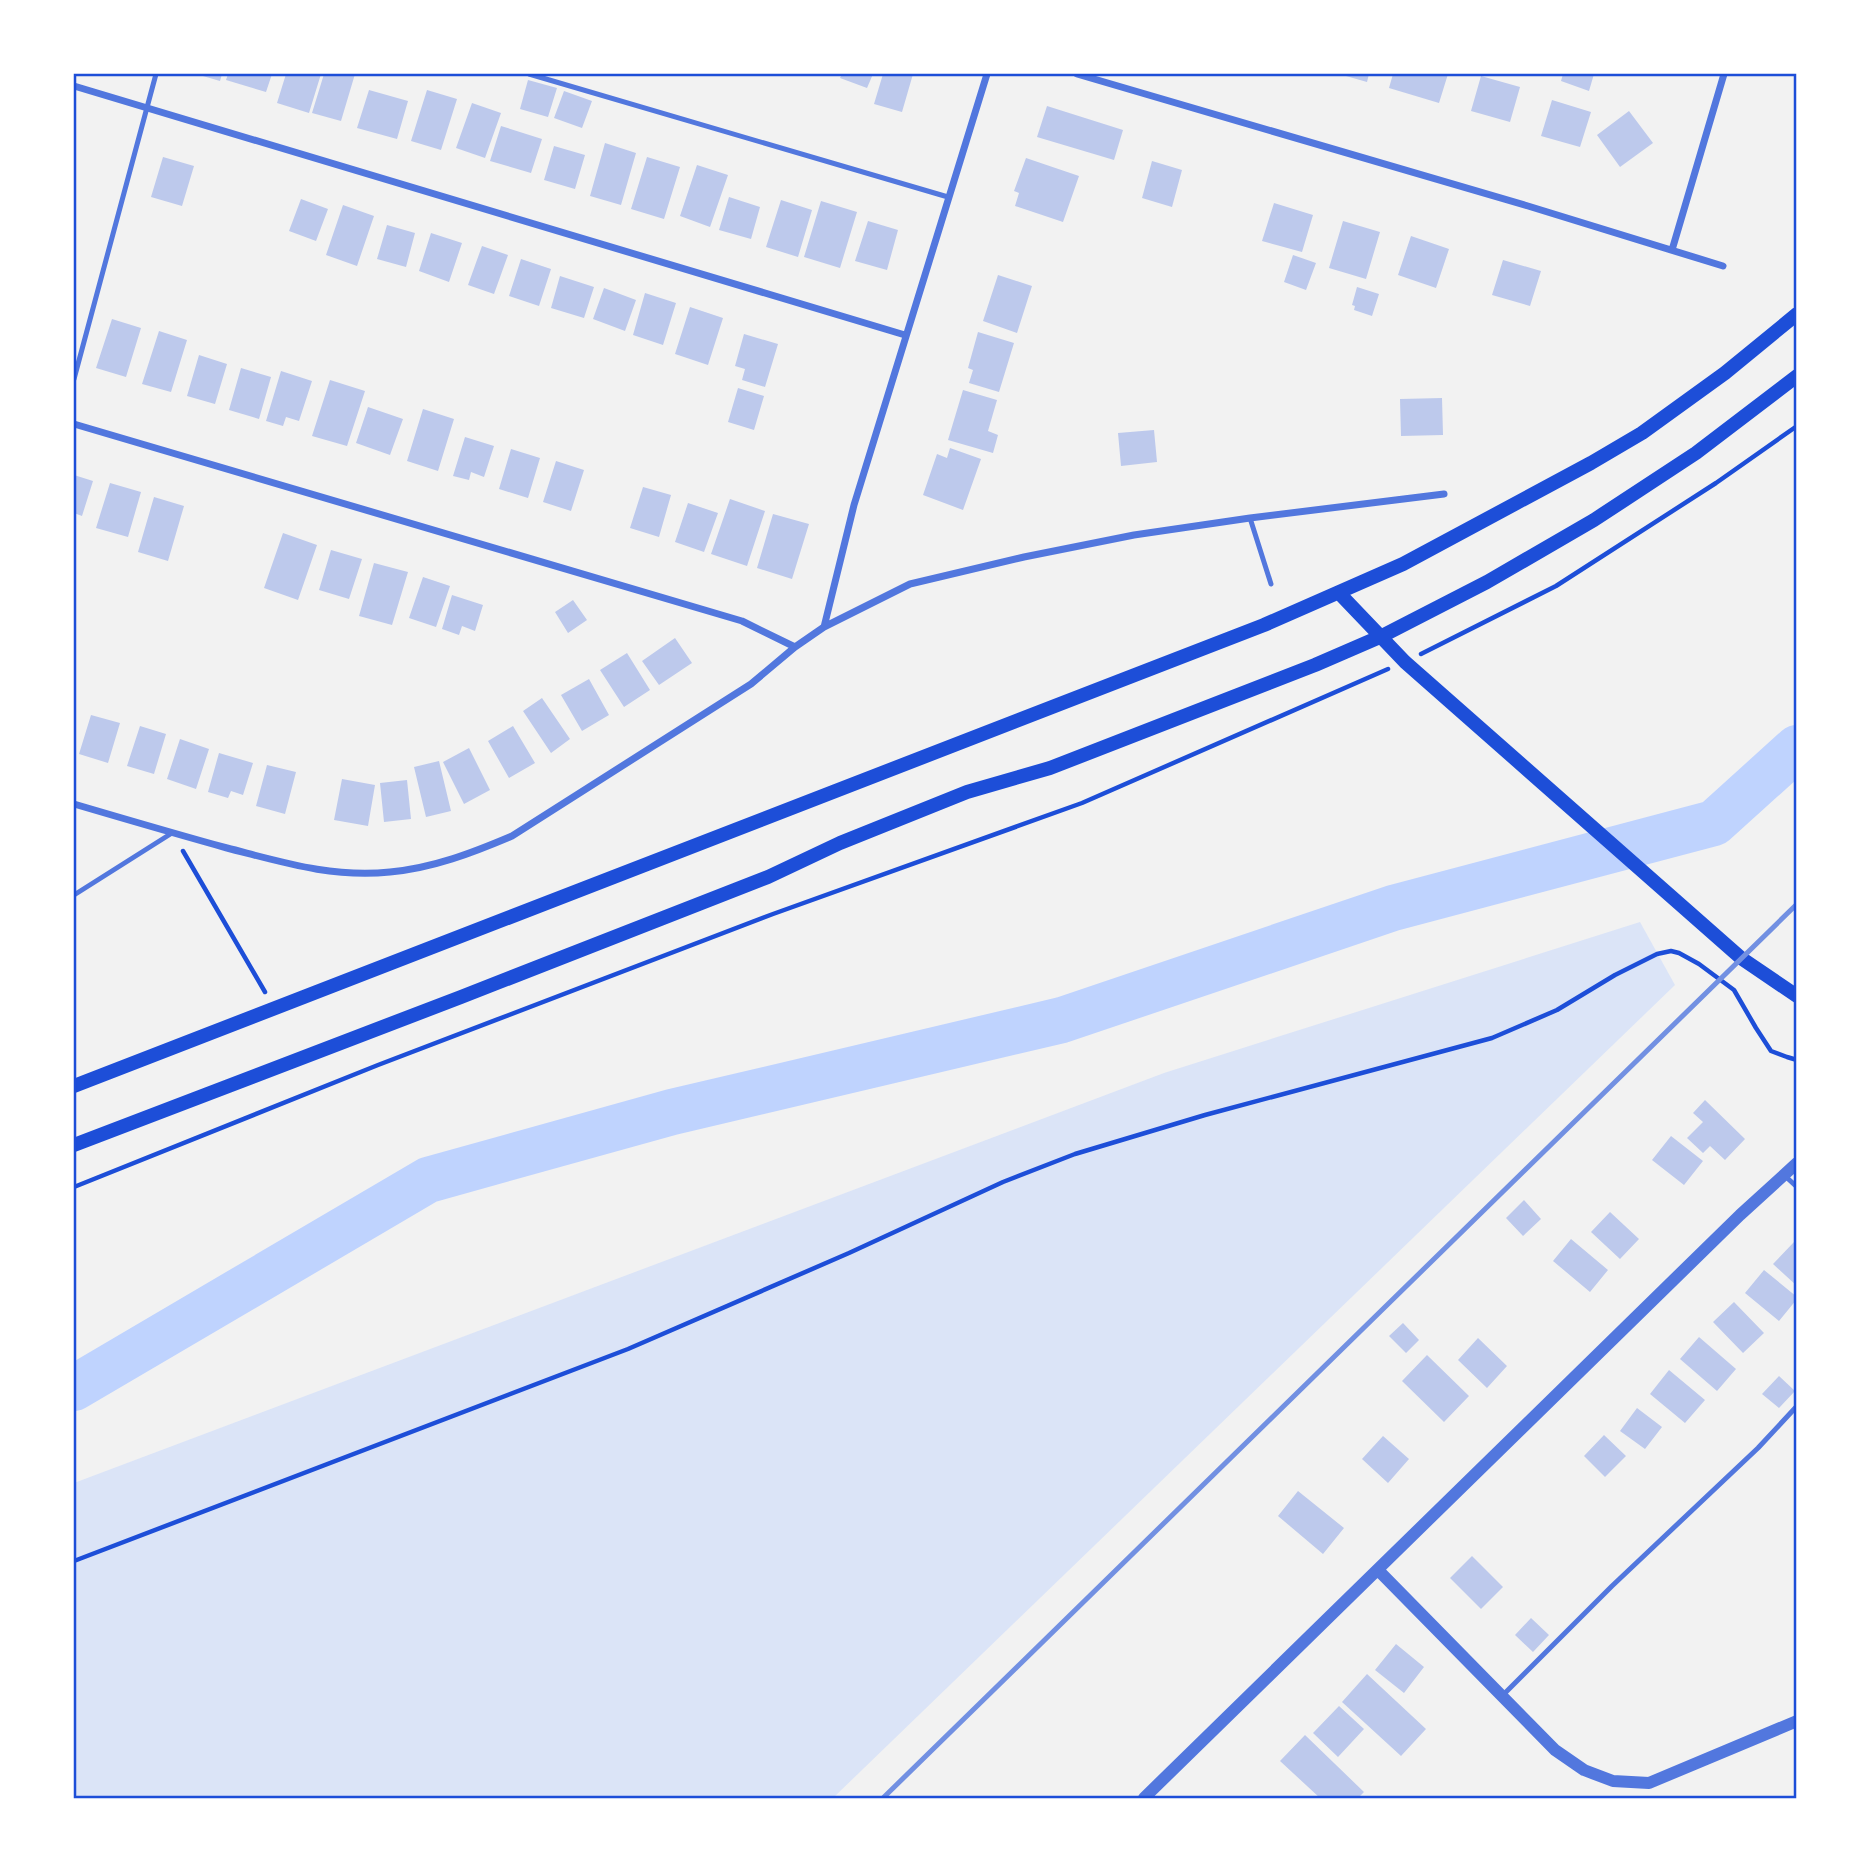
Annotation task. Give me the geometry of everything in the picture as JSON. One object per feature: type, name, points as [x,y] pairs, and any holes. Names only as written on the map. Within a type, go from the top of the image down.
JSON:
[{"type":"main road","points":[[74,1086],[1251,630],[1339,593],[1403,564],[1642,433],[1725,373],[1797,314]]},
{"type":"main road","points":[[74,1145],[755,882],[840,843],[967,792],[1050,768],[1315,665],[1382,636],[1487,582],[1594,520],[1696,453],[1797,376]]},
{"type":"main road","points":[[1339,593],[1405,662],[1741,958],[1797,996]]},
{"type":"street","points":[[824,627],[853,505],[987,74]]},
{"type":"street","points":[[1077,74],[1723,266]]},
{"type":"street","points":[[1672,250],[1724,74]]},
{"type":"street","points":[[74,86],[905,335]]},
{"type":"street","points":[[74,424],[742,621],[795,647]]},
{"type":"street","points":[[74,804],[304,868],[355,874],[436,865],[471,854],[512,836],[751,684],[824,627],[910,584],[1134,535],[1444,494]]},
{"type":"street","points":[[1144,1798],[1730,1224],[1797,1163]]},
{"type":"street","points":[[1378,1570],[1555,1750],[1569,1762],[1613,1781],[1649,1783],[1797,1721]]},
{"type":"street","points":[[1648,1798],[1649,1783]]},
{"type":"lane","points":[[74,379],[156,74]]},
{"type":"lane","points":[[529,74],[948,197]]},
{"type":"lane","points":[[1250,518],[1271,584]]},
{"type":"lane","points":[[74,894],[172,832]]},
{"type":"lane","points":[[1784,1175],[1797,1187]]},
{"type":"lane","points":[[1502,1696],[1612,1586],[1758,1448],[1797,1406]]},
{"type":"path","points":[[74,1187],[378,1065],[747,923],[1082,803],[1405,662],[1556,586],[1716,483],[1797,426]]},
{"type":"path","points":[[172,832],[275,1008]]},
{"type":"path","points":[[74,1561],[628,1349],[849,1253],[1003,1182],[1075,1154],[1205,1115],[1492,1038],[1557,1010],[1615,975],[1657,954],[1671,951],[1679,953],[1734,990],[1772,1051],[1797,1060]]},
{"type":"shaded area","points":[[1640,922],[1675,985],[833,1798],[74,1798],[74,1483],[1164,1073]]},
{"type":"building","points":[[196,74],[222,74],[220,81]]},
{"type":"building","points":[[228,74],[272,74],[266,92],[226,80]]},
{"type":"building","points":[[286,74],[321,74],[309,113],[277,103]]},
{"type":"building","points":[[324,74],[355,74],[341,121],[312,113]]},
{"type":"building","points":[[842,74],[873,74],[867,88],[840,78]]},
{"type":"building","points":[[883,74],[913,74],[902,112],[874,104]]},
{"type":"building","points":[[1339,74],[1369,74],[1367,82]]},
{"type":"building","points":[[1393,74],[1448,74],[1439,103],[1389,88]]},
{"type":"building","points":[[1563,74],[1594,74],[1589,91],[1561,81]]},
{"type":"building","points":[[1481,76],[1520,87],[1510,122],[1471,111]]},
{"type":"building","points":[[528,80],[557,88],[548,117],[520,109]]},
{"type":"building","points":[[369,90],[408,101],[397,139],[357,128]]},
{"type":"building","points":[[427,90],[457,99],[441,150],[411,141]]},
{"type":"building","points":[[564,91],[592,101],[582,128],[554,118]]},
{"type":"building","points":[[1552,100],[1591,112],[1580,147],[1541,136]]},
{"type":"building","points":[[472,103],[501,113],[485,158],[456,148]]},
{"type":"building","points":[[1047,106],[1123,130],[1114,160],[1037,137]]},
{"type":"building","points":[[1629,111],[1653,143],[1620,167],[1597,135]]},
{"type":"building","points":[[501,126],[542,139],[531,173],[490,161]]},
{"type":"building","points":[[605,143],[636,153],[621,205],[590,196]]},
{"type":"building","points":[[554,146],[585,155],[575,189],[544,180]]},
{"type":"building","points":[[163,157],[194,166],[182,206],[151,197]]},
{"type":"building","points":[[647,157],[680,167],[664,219],[631,209]]},
{"type":"building","points":[[1026,158],[1079,176],[1063,222],[1015,206],[1019,193],[1014,191]]},
{"type":"building","points":[[1152,161],[1182,170],[1172,207],[1142,198]]},
{"type":"building","points":[[697,165],[728,175],[710,227],[680,216]]},
{"type":"building","points":[[729,197],[760,207],[751,239],[719,230]]},
{"type":"building","points":[[301,199],[328,209],[316,241],[289,231]]},
{"type":"building","points":[[781,200],[812,210],[798,257],[766,247]]},
{"type":"building","points":[[821,201],[857,212],[840,268],[804,257]]},
{"type":"building","points":[[1274,203],[1313,215],[1302,252],[1262,241]]},
{"type":"building","points":[[343,205],[374,216],[357,266],[326,255]]},
{"type":"building","points":[[868,221],[898,230],[887,270],[855,261]]},
{"type":"building","points":[[1343,221],[1380,232],[1366,279],[1329,268]]},
{"type":"building","points":[[387,225],[415,233],[406,267],[377,259]]},
{"type":"building","points":[[431,233],[462,243],[449,282],[419,271]]},
{"type":"building","points":[[1411,236],[1449,249],[1436,288],[1398,275]]},
{"type":"building","points":[[482,246],[508,255],[494,294],[468,285]]},
{"type":"building","points":[[1293,255],[1316,263],[1306,290],[1284,282]]},
{"type":"building","points":[[521,259],[551,269],[539,306],[509,296]]},
{"type":"building","points":[[1503,260],[1541,271],[1530,306],[1492,295]]},
{"type":"building","points":[[998,275],[1032,286],[1017,333],[983,321]]},
{"type":"building","points":[[560,276],[594,287],[584,318],[551,308]]},
{"type":"building","points":[[1357,287],[1379,294],[1372,316],[1354,310],[1355,306],[1352,305]]},
{"type":"building","points":[[604,288],[636,300],[625,331],[593,319]]},
{"type":"building","points":[[645,293],[676,303],[663,345],[633,335]]},
{"type":"building","points":[[690,307],[723,318],[708,365],[675,354]]},
{"type":"building","points":[[112,319],[141,328],[126,377],[96,368]]},
{"type":"building","points":[[159,331],[187,340],[171,392],[142,384]]},
{"type":"building","points":[[978,332],[1014,343],[999,392],[969,383],[973,370],[968,368]]},
{"type":"building","points":[[744,334],[778,344],[765,387],[742,380],[745,369],[735,366]]},
{"type":"building","points":[[199,355],[227,364],[215,404],[187,396]]},
{"type":"building","points":[[241,368],[271,377],[259,419],[229,410]]},
{"type":"building","points":[[281,371],[312,381],[299,421],[286,417],[283,426],[266,421]]},
{"type":"building","points":[[330,380],[365,391],[347,446],[312,436]]},
{"type":"building","points":[[738,388],[764,396],[754,430],[728,422]]},
{"type":"building","points":[[963,390],[997,400],[988,431],[998,435],[993,453],[948,440]]},
{"type":"building","points":[[1442,398],[1443,435],[1401,436],[1400,399]]},
{"type":"building","points":[[368,407],[403,419],[390,455],[356,443]]},
{"type":"building","points":[[423,409],[454,419],[438,471],[407,461]]},
{"type":"building","points":[[1154,430],[1157,462],[1121,466],[1118,433]]},
{"type":"building","points":[[465,437],[494,446],[484,477],[471,472],[469,480],[453,476]]},
{"type":"building","points":[[950,448],[981,459],[963,510],[923,495],[937,454],[947,458]]},
{"type":"building","points":[[511,449],[540,458],[528,498],[499,489]]},
{"type":"building","points":[[556,461],[584,470],[571,511],[543,502]]},
{"type":"building","points":[[74,475],[93,481],[82,516],[74,513]]},
{"type":"building","points":[[110,483],[141,492],[128,537],[96,528]]},
{"type":"building","points":[[643,487],[671,495],[659,537],[630,528]]},
{"type":"building","points":[[154,497],[184,506],[168,561],[138,552]]},
{"type":"building","points":[[730,499],[765,511],[747,566],[711,554]]},
{"type":"building","points":[[688,503],[718,513],[704,552],[675,542]]},
{"type":"building","points":[[773,514],[809,524],[792,579],[757,568]]},
{"type":"building","points":[[283,533],[317,545],[298,600],[264,588]]},
{"type":"building","points":[[331,550],[362,559],[349,599],[319,590]]},
{"type":"building","points":[[374,563],[408,572],[392,625],[359,616]]},
{"type":"building","points":[[423,577],[450,586],[436,627],[409,618]]},
{"type":"building","points":[[452,595],[483,605],[475,631],[462,626],[459,635],[442,629]]},
{"type":"building","points":[[573,600],[587,620],[568,633],[555,612]]},
{"type":"building","points":[[675,638],[692,663],[659,685],[642,661]]},
{"type":"building","points":[[627,653],[650,690],[624,707],[600,670]]},
{"type":"building","points":[[589,679],[609,715],[582,731],[561,695]]},
{"type":"building","points":[[542,698],[570,739],[551,753],[523,711]]},
{"type":"building","points":[[91,715],[120,723],[108,763],[79,754]]},
{"type":"building","points":[[140,726],[166,734],[154,774],[127,766]]},
{"type":"building","points":[[513,726],[535,763],[509,778],[488,741]]},
{"type":"building","points":[[180,739],[209,749],[196,789],[167,779]]},
{"type":"building","points":[[469,748],[490,790],[464,804],[443,762]]},
{"type":"building","points":[[219,753],[253,763],[243,795],[231,791],[228,798],[208,792]]},
{"type":"building","points":[[439,761],[451,811],[426,817],[414,767]]},
{"type":"building","points":[[267,765],[296,772],[285,814],[256,806]]},
{"type":"building","points":[[342,779],[375,785],[368,826],[334,820]]},
{"type":"building","points":[[407,780],[411,819],[384,822],[380,783]]},
{"type":"building","points":[[1705,1100],[1745,1139],[1725,1160],[1710,1146],[1703,1153],[1687,1138],[1703,1122],[1693,1113]]},
{"type":"building","points":[[1671,1136],[1703,1161],[1684,1185],[1652,1160]]},
{"type":"building","points":[[1524,1200],[1541,1219],[1523,1236],[1506,1218]]},
{"type":"building","points":[[1610,1212],[1639,1239],[1620,1259],[1591,1232]]},
{"type":"building","points":[[1571,1239],[1608,1270],[1590,1292],[1553,1261]]},
{"type":"building","points":[[1794,1242],[1797,1244],[1797,1286],[1773,1264]]},
{"type":"building","points":[[1764,1270],[1797,1297],[1779,1321],[1745,1293]]},
{"type":"building","points":[[1734,1302],[1764,1333],[1743,1353],[1713,1322]]},
{"type":"building","points":[[1403,1323],[1419,1340],[1406,1353],[1389,1336]]},
{"type":"building","points":[[1699,1337],[1736,1369],[1717,1391],[1680,1359]]},
{"type":"building","points":[[1478,1338],[1507,1366],[1487,1388],[1458,1360]]},
{"type":"building","points":[[1427,1355],[1469,1396],[1444,1422],[1402,1381]]},
{"type":"building","points":[[1669,1370],[1705,1400],[1685,1423],[1650,1394]]},
{"type":"building","points":[[1779,1376],[1795,1391],[1779,1408],[1762,1394]]},
{"type":"building","points":[[1637,1408],[1662,1427],[1645,1449],[1620,1431]]},
{"type":"building","points":[[1604,1435],[1626,1456],[1605,1477],[1584,1456]]},
{"type":"building","points":[[1383,1436],[1409,1459],[1388,1483],[1362,1459]]},
{"type":"building","points":[[1298,1491],[1344,1528],[1323,1554],[1278,1516]]},
{"type":"building","points":[[1472,1556],[1503,1587],[1481,1609],[1450,1578]]},
{"type":"building","points":[[1531,1618],[1549,1635],[1533,1652],[1515,1635]]},
{"type":"building","points":[[1396,1644],[1424,1667],[1404,1693],[1375,1670]]},
{"type":"building","points":[[1367,1674],[1426,1729],[1401,1756],[1342,1702]]},
{"type":"building","points":[[1339,1706],[1364,1729],[1338,1757],[1313,1733]]},
{"type":"building","points":[[1305,1735],[1364,1792],[1358,1798],[1320,1798],[1280,1761]]},
{"type":"waterway","points":[[74,1388],[428,1180],[672,1112],[1062,1020],[1393,908],[1714,823],[1797,748]]},
{"type":"railway","points":[[883,1798],[1797,904]]}]
